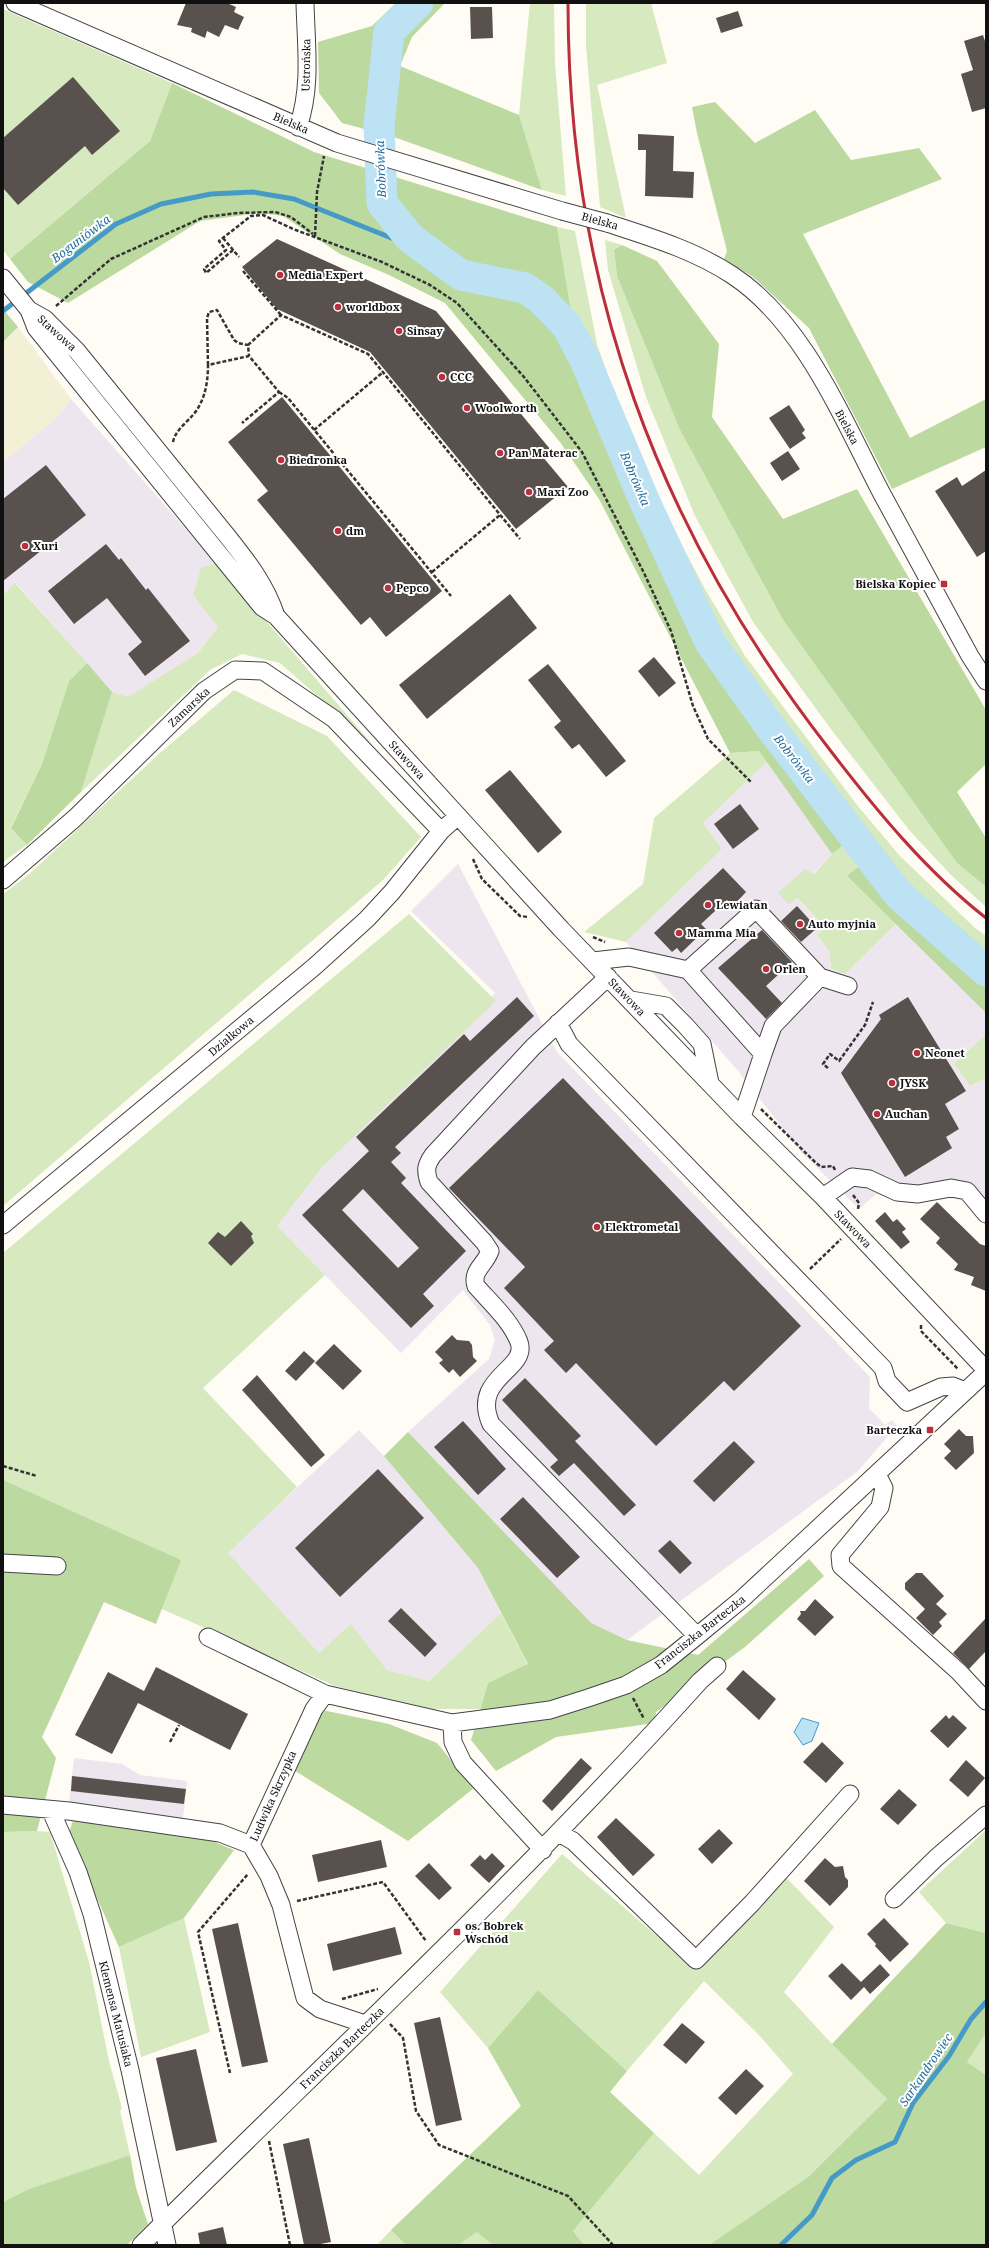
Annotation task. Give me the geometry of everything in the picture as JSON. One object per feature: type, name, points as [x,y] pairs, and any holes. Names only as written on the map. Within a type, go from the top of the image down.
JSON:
[{"type":"street","name":"Bielska","points":[[15,3],[298,127],[344,145],[398,163],[662,240],[712,264],[737,279],[771,309],[785,325],[821,379],[970,656],[986,681]]},
{"type":"street","name":"Ustrońska","points":[[298,127],[304,109],[307,85],[305,3]]},
{"type":"street","points":[[6,282],[29,310]]},
{"type":"street","name":"Stawowa","points":[[29,310],[36,328],[262,607],[276,616],[505,869],[742,1117],[823,1197],[986,1372]]},
{"type":"street","name":"Stawowa","points":[[29,310],[45,319],[77,351],[252,567],[271,600],[276,616]]},
{"type":"street","points":[[97,402],[145,435]]},
{"type":"street","name":"Zamarska","points":[[3,880],[75,818],[204,691],[235,670],[264,671],[334,719],[441,830]]},
{"type":"street","points":[[441,830],[458,816]]},
{"type":"street","name":"Działkowa","points":[[3,1225],[314,967],[367,919],[392,892],[441,830]]},
{"type":"street","points":[[688,970],[756,909],[820,977],[848,986]]},
{"type":"street","points":[[593,961],[629,957],[688,970],[763,1054]]},
{"type":"street","points":[[608,977],[532,1047],[433,1155],[427,1164],[426,1173],[429,1182],[484,1242],[490,1251],[486,1260],[476,1271],[474,1279],[476,1286],[512,1328],[520,1344],[519,1356],[490,1389],[485,1401],[486,1412],[491,1424],[697,1636]]},
{"type":"street","points":[[742,1117],[773,1026],[820,977]]},
{"type":"street","points":[[558,1024],[569,1044],[883,1368],[887,1381],[907,1402],[941,1387],[953,1386],[968,1388]]},
{"type":"street","points":[[823,1197],[852,1177],[868,1179],[897,1192],[918,1194],[951,1188],[967,1191],[986,1214]]},
{"type":"street","name":"Franciszka Barteczka","points":[[452,1723],[550,1710],[626,1685],[661,1665],[742,1599],[986,1372]]},
{"type":"street","points":[[877,1474],[884,1488],[880,1507],[840,1555],[841,1566],[959,1672],[986,1701]]},
{"type":"street","points":[[3,1563],[57,1566]]},
{"type":"street","points":[[208,1637],[325,1694],[452,1723],[453,1742],[463,1763],[543,1850]]},
{"type":"street","name":"Franciszka Barteczka","points":[[141,2245],[365,2024],[437,1957],[559,1833],[649,1727],[717,1666]]},
{"type":"street","name":"Ludwika Skrzypka","points":[[325,1694],[314,1709],[250,1845],[260,1860],[281,1904],[305,1998],[320,2009],[365,2024]]},
{"type":"street","points":[[559,1833],[573,1841],[696,1960],[752,1903],[850,1794]]},
{"type":"street","points":[[3,1805],[51,1811],[69,1811],[220,1834],[250,1845]]},
{"type":"street","name":"Klemensa Matusiaka","points":[[51,1811],[78,1872],[92,1914],[130,2070],[167,2245]]},
{"type":"street","points":[[894,1899],[936,1858],[986,1814]]},
{"type":"path","points":[[315,236],[317,192],[324,150],[334,154],[344,145]]},
{"type":"path","points":[[53,309],[111,259],[204,216],[245,212],[275,212],[291,217],[315,236]]},
{"type":"path","points":[[233,250],[206,273],[204,269],[226,250],[219,241],[251,216],[263,215],[293,229],[382,262],[430,284],[457,303],[524,377],[582,452],[608,500],[671,631],[693,706],[708,739],[752,782]]},
{"type":"path","points":[[223,238],[239,257]]},
{"type":"path","points":[[243,271],[281,315],[368,354],[520,539]]},
{"type":"path","points":[[172,445],[176,434],[196,412],[208,382],[207,318],[209,312],[217,310],[234,340],[238,343],[248,345]]},
{"type":"path","points":[[248,345],[281,315]]},
{"type":"path","points":[[248,345],[249,356],[279,392],[288,398],[451,596]]},
{"type":"path","points":[[208,365],[249,356]]},
{"type":"path","points":[[314,430],[382,372]]},
{"type":"path","points":[[242,422],[279,392]]},
{"type":"path","points":[[432,572],[500,515]]},
{"type":"path","points":[[470,853],[482,879]]},
{"type":"path","points":[[828,1068],[823,1064],[830,1054],[839,1061],[865,1025],[873,1002]]},
{"type":"path","points":[[798,1280],[843,1237],[848,1242]]},
{"type":"path","points":[[920,1321],[921,1331],[968,1388]]},
{"type":"path","points":[[3,1466],[37,1476]]},
{"type":"path","points":[[631,1694],[649,1727]]},
{"type":"path","points":[[170,1742],[179,1725]]},
{"type":"path","points":[[230,2073],[198,1932],[260,1860]]},
{"type":"path","points":[[281,1904],[383,1882],[437,1957]]},
{"type":"path","points":[[320,2009],[329,2002],[389,1986],[397,1995]]},
{"type":"path","points":[[378,2012],[403,2038],[416,2111],[439,2145],[568,2196],[614,2245]]},
{"type":"path","points":[[261,2128],[268,2136],[290,2245]]},
{"type":"shaded area","points":[[18,327],[71,399],[55,419],[3,462],[3,342]]},
{"type":"shaded area","points":[[71,399],[216,563],[194,595],[218,627],[198,653],[128,698],[112,692],[16,583],[3,595],[3,462],[55,419]]},
{"type":"shaded area","points":[[767,762],[832,854],[813,874],[796,898],[825,927],[817,935],[829,951],[831,969],[845,974],[896,924],[986,1013],[986,1034],[954,1064],[970,1086],[986,1078],[986,1222],[961,1198],[948,1195],[909,1203],[876,1194],[859,1209],[802,1153],[738,1071],[626,942],[722,849],[703,823]]},
{"type":"shaded area","points":[[458,864],[557,1052],[870,1377],[869,1408],[885,1425],[892,1420],[897,1426],[857,1472],[627,1640],[591,1624],[408,1432],[489,1359],[495,1340],[490,1325],[463,1290],[401,1353],[277,1226],[350,1132],[495,993],[411,911]]},
{"type":"shaded area","points":[[359,1430],[384,1456],[478,1568],[501,1613],[429,1681],[387,1670],[351,1625],[319,1653],[227,1553]]},
{"type":"shaded area","points":[[74,1758],[122,1764],[140,1775],[187,1781],[183,1818],[69,1804]]},
{"type":"green space","points":[[396,3],[445,3],[412,37],[400,66],[519,115],[542,190],[394,137],[342,123],[319,93],[318,42],[372,26]]},
{"type":"green space","points":[[530,3],[554,3],[555,63],[566,196],[542,190],[519,115]]},
{"type":"green space","points":[[586,3],[651,3],[667,63],[597,85],[626,218],[600,207],[586,46]]},
{"type":"green space","points":[[3,9],[172,83],[150,141],[10,259],[3,250]]},
{"type":"green space","points":[[172,83],[314,152],[557,227],[579,359],[633,489],[720,641],[858,834],[832,854],[759,751],[730,753],[599,499],[560,442],[445,303],[389,275],[340,254],[283,216],[260,213],[200,221],[68,303],[28,282],[10,259],[150,141]]},
{"type":"green space","points":[[715,102],[755,143],[815,110],[851,160],[919,148],[942,179],[803,234],[910,438],[986,399],[986,447],[892,489],[809,328],[753,277],[724,259],[727,251],[697,133],[692,107]]},
{"type":"green space","points":[[557,227],[575,231],[597,344],[628,433],[662,507],[705,589],[745,656],[857,805],[900,856],[974,927],[986,936],[986,950],[902,877],[879,851],[847,876],[896,924],[845,974],[831,969],[829,951],[817,935],[825,927],[797,898],[789,904],[778,893],[805,869],[814,874],[832,854],[858,834],[720,641],[633,489],[579,359]]},
{"type":"green space","points":[[605,240],[622,245],[614,250],[617,276],[679,428],[783,620],[957,863],[986,887],[986,907],[951,875],[909,830],[830,728],[753,622],[695,516],[646,397],[608,270]]},
{"type":"green space","points":[[622,245],[657,261],[719,344],[712,417],[783,519],[857,489],[986,710],[986,764],[957,792],[986,838],[986,887],[957,863],[783,620],[679,428],[617,276],[614,250]]},
{"type":"green space","points":[[3,309],[18,327],[3,342]]},
{"type":"green space","points":[[216,563],[372,744],[280,663],[242,654],[210,670],[81,792],[112,692],[128,697],[198,653],[218,627],[193,595],[201,568]]},
{"type":"green space","points":[[15,583],[87,663],[69,681],[42,764],[11,827],[27,845],[3,862],[3,595]]},
{"type":"green space","points":[[87,663],[112,692],[81,792],[27,845],[11,828],[42,764],[69,681]]},
{"type":"green space","points":[[234,690],[327,736],[421,837],[383,880],[3,1206],[3,894],[27,876],[160,753]]},
{"type":"green space","points":[[759,751],[767,762],[703,823],[722,849],[626,942],[584,932],[643,884],[654,818],[730,753]]},
{"type":"green space","points":[[879,850],[902,877],[986,950],[986,1013],[847,876]]},
{"type":"green space","points":[[409,914],[496,1001],[324,1165],[277,1226],[325,1275],[203,1388],[297,1487],[228,1553],[319,1653],[351,1624],[387,1670],[429,1681],[501,1613],[528,1665],[488,1683],[480,1709],[433,1709],[335,1686],[162,1609],[180,1560],[3,1480],[3,1253]]},
{"type":"green space","points":[[986,1034],[986,1078],[970,1086],[954,1064]]},
{"type":"green space","points":[[408,1432],[591,1623],[627,1640],[698,1655],[809,1559],[824,1576],[745,1647],[656,1712],[655,1723],[556,1737],[496,1771],[471,1740],[488,1683],[528,1664],[478,1568],[384,1456]]},
{"type":"green space","points":[[3,1480],[181,1560],[156,1624],[104,1602],[42,1737],[56,1758],[37,1831],[3,1832]]},
{"type":"green space","points":[[322,1710],[389,1724],[437,1743],[474,1788],[408,1841],[292,1769]]},
{"type":"green space","points":[[73,1820],[205,1838],[234,1850],[184,1918],[119,1947],[70,1839],[70,1830]]},
{"type":"green space","points":[[986,1830],[986,1933],[946,1923],[919,1892]]},
{"type":"green space","points":[[3,1832],[50,1832],[89,1962],[109,2061],[122,2108],[120,2111],[130,2155],[29,2189],[3,2202]]},
{"type":"green space","points":[[562,1854],[687,1962],[774,1865],[834,1927],[784,1992],[832,2044],[887,2099],[808,2177],[709,2245],[584,2245],[573,2231],[654,2133],[699,2175],[793,2074],[759,2035],[704,1981],[627,2071],[538,1990],[488,2048],[440,1992]]},
{"type":"green space","points":[[184,1918],[210,2032],[141,2057],[119,1947]]},
{"type":"green space","points":[[946,1923],[986,1933],[986,2033],[967,2062],[986,2075],[986,2245],[709,2245],[808,2177],[887,2099],[832,2044]]},
{"type":"green space","points":[[538,1990],[627,2071],[610,2092],[654,2133],[573,2231],[584,2245],[493,2245],[477,2232],[458,2245],[406,2245],[391,2230],[521,2106],[488,2048]]},
{"type":"green space","points":[[986,2033],[986,2075],[967,2062]]},
{"type":"green space","points":[[130,2155],[136,2188],[148,2224],[127,2245],[3,2245],[3,2202],[29,2189]]},
{"type":"green space","points":[[391,2230],[406,2245],[377,2245]]},
{"type":"green space","points":[[477,2231],[493,2245],[458,2245]]},
{"type":"water","points":[[802,1718],[819,1723],[812,1741],[803,1745],[794,1732]]},
{"type":"building","points":[[186,3],[227,3],[236,7],[234,12],[244,17],[238,30],[225,25],[219,37],[207,31],[205,38],[191,32],[192,28],[177,25]]},
{"type":"building","points":[[470,7],[492,7],[493,38],[471,39]]},
{"type":"building","points":[[738,11],[743,26],[721,33],[716,18]]},
{"type":"building","points":[[983,35],[986,44],[986,108],[972,112],[961,74],[973,70],[964,41]]},
{"type":"building","points":[[73,77],[120,131],[92,155],[85,146],[18,205],[3,188],[3,138]]},
{"type":"building","points":[[638,134],[674,136],[673,171],[694,172],[693,198],[645,196],[646,150],[638,150]]},
{"type":"building","points":[[277,239],[436,311],[550,449],[542,456],[568,487],[516,529],[370,352],[277,309],[242,267]]},
{"type":"building","points":[[282,397],[442,591],[386,637],[370,617],[361,625],[257,500],[268,491],[228,442]]},
{"type":"building","points":[[789,405],[805,430],[802,433],[806,438],[790,449],[769,418]]},
{"type":"building","points":[[788,451],[800,469],[782,481],[770,463]]},
{"type":"building","name":"Xuri","points":[[46,465],[86,515],[3,581],[3,499]]},
{"type":"building","points":[[986,470],[986,551],[977,557],[935,491],[957,477],[962,486]]},
{"type":"building","points":[[106,544],[119,560],[121,558],[146,590],[148,588],[190,641],[145,676],[128,654],[142,642],[107,598],[74,624],[48,591]]},
{"type":"building","points":[[510,594],[537,628],[427,719],[399,685]]},
{"type":"building","points":[[654,657],[676,683],[659,697],[638,671]]},
{"type":"building","points":[[548,664],[626,761],[606,777],[579,744],[572,749],[554,727],[561,721],[528,680]]},
{"type":"building","points":[[510,770],[562,832],[538,853],[485,790]]},
{"type":"building","points":[[740,804],[759,829],[733,849],[714,824]]},
{"type":"building","points":[[723,868],[746,892],[733,906],[727,900],[701,924],[706,929],[681,953],[677,948],[672,952],[654,933]]},
{"type":"building","name":"Auto myjnia","points":[[797,906],[817,928],[801,942],[781,921]]},
{"type":"building","points":[[762,930],[792,962],[766,986],[782,1003],[766,1019],[718,968]]},
{"type":"building","points":[[517,997],[534,1016],[395,1147],[401,1153],[391,1162],[406,1178],[401,1183],[466,1251],[423,1294],[434,1306],[411,1328],[302,1215],[369,1151],[356,1137],[464,1034],[470,1041]],"holes":[[[363,1189],[419,1248],[398,1268],[342,1210]]]},
{"type":"building","points":[[908,997],[966,1091],[945,1104],[959,1129],[946,1137],[952,1148],[905,1177],[841,1073],[881,1019],[879,1015]]},
{"type":"building","name":"Elektrometal","points":[[563,1078],[801,1326],[734,1391],[724,1381],[656,1446],[576,1363],[566,1373],[544,1350],[554,1341],[504,1288],[525,1267],[449,1188]]},
{"type":"building","points":[[937,1202],[980,1244],[986,1246],[986,1291],[971,1285],[974,1277],[954,1270],[958,1264],[936,1243],[940,1238],[920,1219]]},
{"type":"building","points":[[885,1212],[893,1222],[897,1219],[906,1229],[902,1232],[910,1242],[901,1249],[875,1221]]},
{"type":"building","points":[[241,1221],[253,1234],[251,1236],[254,1243],[231,1266],[208,1243],[218,1232],[225,1237]]},
{"type":"building","points":[[452,1335],[457,1340],[469,1341],[472,1345],[473,1357],[477,1361],[460,1377],[453,1369],[449,1373],[439,1363],[443,1360],[435,1352]]},
{"type":"building","points":[[334,1344],[362,1371],[343,1390],[315,1363]]},
{"type":"building","points":[[304,1351],[315,1361],[296,1381],[285,1371]]},
{"type":"building","points":[[257,1375],[325,1455],[311,1467],[242,1390]]},
{"type":"building","points":[[525,1378],[581,1436],[575,1441],[636,1505],[624,1516],[574,1463],[559,1476],[550,1467],[558,1460],[502,1400]]},
{"type":"building","points":[[463,1421],[506,1469],[478,1495],[434,1447]]},
{"type":"building","points":[[959,1429],[966,1436],[973,1436],[974,1453],[956,1470],[944,1458],[951,1451],[944,1444]]},
{"type":"building","points":[[734,1441],[755,1462],[714,1502],[693,1481]]},
{"type":"building","points":[[378,1469],[424,1518],[340,1597],[295,1548]]},
{"type":"building","points":[[523,1497],[580,1557],[557,1578],[500,1519]]},
{"type":"building","points":[[670,1540],[692,1563],[680,1574],[658,1551]]},
{"type":"building","points":[[916,1573],[922,1573],[944,1596],[936,1604],[947,1614],[939,1622],[942,1626],[933,1635],[916,1618],[925,1609],[905,1589],[905,1583]]},
{"type":"building","points":[[815,1599],[834,1617],[815,1636],[797,1619],[801,1614],[800,1611],[805,1611]]},
{"type":"building","points":[[401,1608],[437,1644],[425,1657],[388,1621]]},
{"type":"building","points":[[986,1618],[986,1651],[969,1669],[953,1653]]},
{"type":"building","points":[[156,1667],[248,1714],[230,1750],[138,1703],[112,1754],[75,1735],[108,1672],[144,1691]]},
{"type":"building","points":[[743,1670],[776,1699],[759,1720],[726,1689]]},
{"type":"building","points":[[946,1715],[949,1719],[953,1715],[967,1728],[948,1748],[930,1731]]},
{"type":"building","points":[[822,1742],[844,1763],[826,1783],[803,1762]]},
{"type":"building","points":[[581,1758],[592,1768],[552,1811],[542,1801]]},
{"type":"building","points":[[966,1760],[985,1778],[968,1797],[949,1780]]},
{"type":"building","points":[[72,1776],[186,1789],[184,1804],[71,1791]]},
{"type":"building","points":[[899,1789],[917,1805],[898,1825],[880,1809]]},
{"type":"building","points":[[616,1818],[655,1855],[633,1876],[597,1837]]},
{"type":"building","points":[[719,1829],[733,1843],[712,1864],[698,1849]]},
{"type":"building","points":[[381,1840],[387,1867],[318,1882],[312,1855]]},
{"type":"building","points":[[492,1853],[505,1866],[489,1883],[470,1865],[480,1855],[485,1860]]},
{"type":"building","points":[[825,1858],[835,1867],[843,1866],[845,1877],[848,1880],[848,1887],[830,1906],[804,1881]]},
{"type":"building","points":[[429,1863],[452,1888],[439,1900],[415,1876]]},
{"type":"building","points":[[884,1918],[909,1944],[890,1962],[875,1946],[876,1944],[867,1934]]},
{"type":"building","points":[[238,1923],[268,2062],[242,2067],[212,1929]]},
{"type":"building","points":[[395,1927],[402,1954],[333,1971],[327,1944]]},
{"type":"building","points":[[842,1963],[861,1982],[880,1964],[890,1975],[870,1994],[864,1987],[851,2000],[828,1976]]},
{"type":"building","points":[[440,2017],[462,2120],[436,2126],[414,2023]]},
{"type":"building","points":[[682,2023],[705,2042],[686,2064],[663,2045]]},
{"type":"building","points":[[196,2049],[217,2142],[176,2151],[156,2058]]},
{"type":"building","points":[[746,2069],[764,2086],[736,2115],[718,2098]]},
{"type":"building","points":[[309,2138],[331,2242],[315,2245],[304,2245],[283,2144]]},
{"type":"building","points":[[223,2227],[227,2245],[200,2245],[198,2233]]},
{"type":"waterway","name":"Bobrówka","points":[[418,3],[389,32],[379,126],[382,203],[410,238],[461,275],[525,288],[541,299],[567,326],[585,360],[644,500],[710,642],[771,728],[899,895],[986,971]]},
{"type":"waterway","name":"Boguniówka","points":[[3,311],[116,224],[161,204],[211,194],[253,192],[294,199],[394,239],[403,241],[410,238]]},
{"type":"waterway","name":"Sarkandrowiec","points":[[781,2245],[812,2215],[832,2178],[856,2160],[895,2142],[913,2103],[949,2056],[971,2019],[986,2002]]},
{"type":"railway","points":[[568,3],[572,107],[585,208],[605,305],[634,399],[671,491],[716,579],[769,666],[830,750],[865,795],[922,860],[964,900],[986,918]]},
{"type":"place","name":"Media Expert","points":[[280,275]]},
{"type":"place","name":"worldbox","points":[[338,307]]},
{"type":"place","name":"Sinsay","points":[[399,331]]},
{"type":"place","name":"CCC","points":[[442,377]]},
{"type":"place","name":"Woolworth","points":[[467,408]]},
{"type":"place","name":"Pan Materac","points":[[500,453]]},
{"type":"place","name":"Biedronka","points":[[281,460]]},
{"type":"place","name":"Maxi Zoo","points":[[529,492]]},
{"type":"place","name":"dm","points":[[338,531]]},
{"type":"place","name":"Xuri","points":[[25,546]]},
{"type":"place","name":"Bielska Kopiec","points":[[944,584]]},
{"type":"place","name":"Pepco","points":[[388,588]]},
{"type":"place","name":"Lewiatan","points":[[708,905]]},
{"type":"place","name":"Auto myjnia","points":[[800,924]]},
{"type":"place","name":"Mamma Mia","points":[[679,933]]},
{"type":"place","name":"Orlen","points":[[766,969]]},
{"type":"place","name":"Neonet","points":[[917,1053]]},
{"type":"place","name":"JYSK","points":[[892,1083]]},
{"type":"place","name":"Auchan","points":[[877,1114]]},
{"type":"place","name":"Elektrometal","points":[[597,1227]]},
{"type":"place","name":"Barteczka","points":[[930,1430]]},
{"type":"place","name":"os. Bobrek Wschód","points":[[457,1932]]}]
